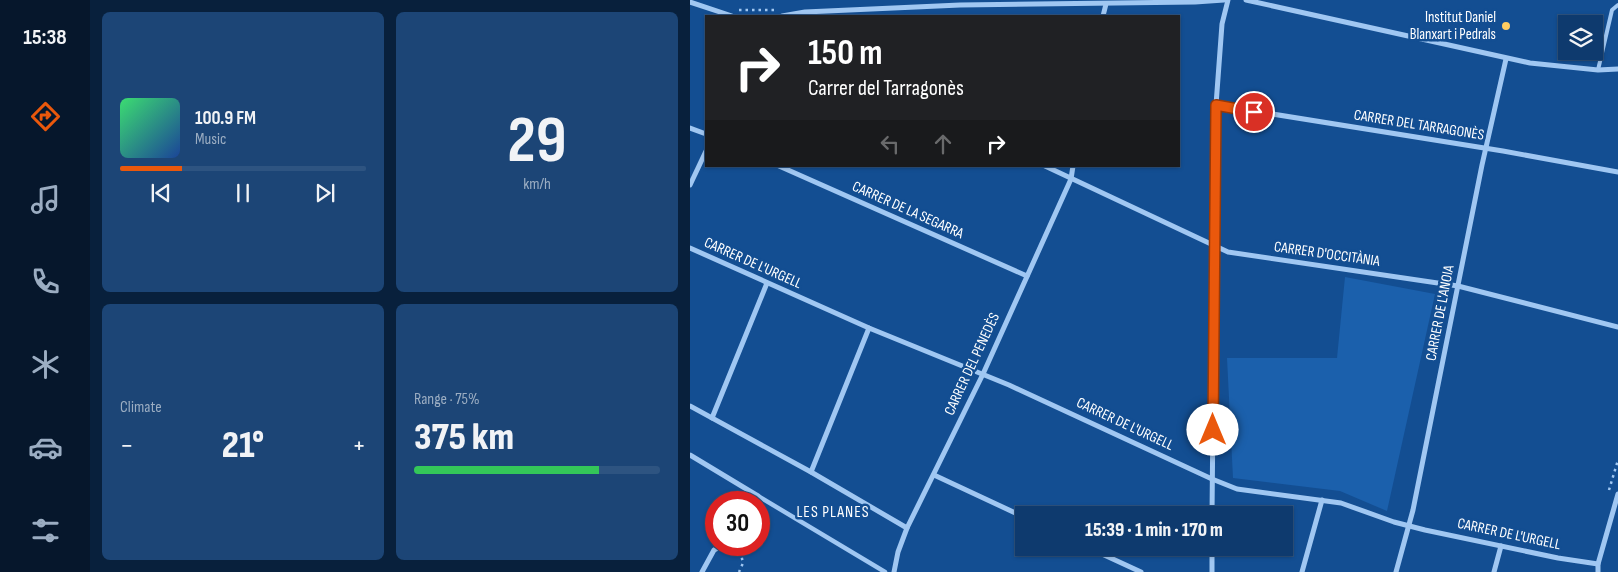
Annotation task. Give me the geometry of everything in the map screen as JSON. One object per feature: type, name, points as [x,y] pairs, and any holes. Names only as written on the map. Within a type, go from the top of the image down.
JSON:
[{"type":"street","points":[[788,15],[805,12],[960,5],[1106,4],[1224,0]]},
{"type":"street","points":[[1212,506],[1216,105],[1222,24],[1228,0]]},
{"type":"street","points":[[1246,0],[1506,59],[1598,70],[1618,69]]},
{"type":"street","points":[[690,2],[729,15]]},
{"type":"street","points":[[1103,15],[1106,4]]},
{"type":"street","name":"CARRER DE L'ANOIA","points":[[1396,572],[1410,525],[1506,59]]},
{"type":"street","name":"CARRER DEL TARRAGONÈS","points":[[1216,105],[1618,172]]},
{"type":"street","points":[[690,128],[705,134]]},
{"type":"street","points":[[690,186],[705,153]]},
{"type":"street","name":"CARRER DE LA SEGARRA","points":[[781,167],[1027,276]]},
{"type":"street","name":"CARRER D'OCCITÀNIA","points":[[1047,167],[1214,246],[1240,254],[1458,286],[1618,327]]},
{"type":"street","name":"CARRER DEL PENEDÈS","points":[[894,572],[898,552],[907,528],[983,374],[1071,179],[1073,167]]},
{"type":"street","name":"CARRER DE L'URGELL","points":[[690,248],[870,328],[983,374],[1212,479],[1238,489],[1322,500],[1410,525],[1501,546],[1598,564]]},
{"type":"street","points":[[712,418],[767,283]]},
{"type":"street","points":[[811,472],[870,328]]},
{"type":"street","points":[[690,406],[811,472],[907,528]]},
{"type":"street","points":[[690,455],[750,491]]},
{"type":"street","points":[[934,475],[1015,513]]},
{"type":"street","points":[[1598,572],[1598,564],[1618,494]]},
{"type":"street","points":[[1302,572],[1322,500]]},
{"type":"street","points":[[770,503],[885,572]]},
{"type":"street","points":[[1494,572],[1501,546]]},
{"type":"street","points":[[702,572],[711,556]]},
{"type":"street","points":[[1106,556],[1141,572]]},
{"type":"street","points":[[1212,556],[1212,572]]},
{"type":"lane","points":[[1598,70],[1612,10],[1618,5]]},
{"type":"path","points":[[740,572],[743,563],[741,556]]},
{"type":"shaded area","points":[[1345,277],[1435,294],[1387,511],[1340,491],[1233,478],[1227,358],[1337,358]]},
{"type":"place","name":"Institut Daniel Blanxart i Pedrals","points":[[1506,26]]},
{"type":"district","name":"LES PLANES","points":[[833,512]]},
{"type":"route","points":[[1213,430],[1216,105],[1254,112]]}]
